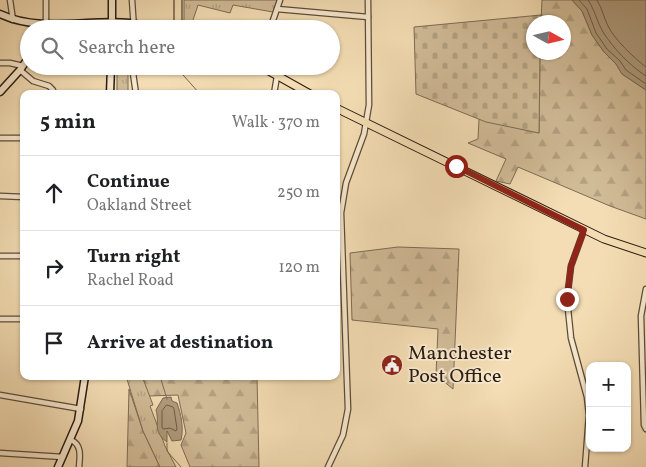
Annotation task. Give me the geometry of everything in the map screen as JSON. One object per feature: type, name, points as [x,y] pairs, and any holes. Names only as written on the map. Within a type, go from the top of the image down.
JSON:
[{"type":"main road","points":[[178,0],[178,20]]},
{"type":"main road","points":[[277,76],[303,90]]},
{"type":"main road","points":[[340,110],[584,230],[616,244],[646,253]]},
{"type":"street","points":[[10,0],[13,20]]},
{"type":"street","points":[[46,0],[46,20]]},
{"type":"street","points":[[112,0],[112,20]]},
{"type":"street","points":[[132,0],[134,20]]},
{"type":"street","points":[[273,20],[280,0]]},
{"type":"street","points":[[328,467],[343,434],[348,409],[341,225],[343,198],[351,165],[367,122],[369,105],[368,0]]},
{"type":"street","points":[[277,9],[368,17]]},
{"type":"street","points":[[0,14],[20,22]]},
{"type":"street","points":[[0,63],[10,63],[20,67]]},
{"type":"street","points":[[0,92],[20,70]]},
{"type":"street","points":[[28,75],[33,81],[49,86],[53,90]]},
{"type":"street","points":[[110,90],[111,75]]},
{"type":"street","points":[[133,75],[135,90]]},
{"type":"street","points":[[275,90],[277,76]]},
{"type":"street","points":[[0,138],[20,138]]},
{"type":"street","points":[[0,196],[20,197]]},
{"type":"street","points":[[584,230],[571,266],[567,299],[571,338],[587,396],[589,415],[585,467]]},
{"type":"street","points":[[0,256],[20,256]]},
{"type":"street","points":[[646,289],[642,316],[644,425],[646,429]]},
{"type":"street","points":[[0,318],[20,319]]},
{"type":"street","points":[[58,467],[71,440],[81,410],[85,380]]},
{"type":"street","points":[[0,395],[81,410]]},
{"type":"street","points":[[71,440],[78,445],[79,467]]},
{"type":"street","points":[[0,453],[63,458]]},
{"type":"green space","points":[[184,0],[277,0],[273,12],[233,5],[230,13],[198,5],[193,20],[184,20]]},
{"type":"green space","points":[[542,0],[572,0],[582,11],[592,35],[622,74],[646,90],[646,219],[610,206],[518,167],[510,184],[496,181],[506,159],[468,143],[478,139],[479,119],[539,133],[540,60],[571,60],[571,15],[541,15]]},
{"type":"green space","points":[[526,16],[526,60],[540,60],[539,133],[486,122],[416,94],[414,27]]},
{"type":"green space","points":[[117,75],[128,75],[128,90],[117,90]]},
{"type":"green space","points":[[398,247],[459,249],[453,389],[436,375],[438,329],[352,320],[350,253]]},
{"type":"green space","points":[[127,380],[144,380],[153,405],[150,406],[165,446],[176,467],[160,467],[143,431]]},
{"type":"green space","points":[[143,380],[257,380],[259,467],[190,467],[181,445],[186,433],[178,395],[149,396]]},
{"type":"green space","points":[[129,389],[143,431],[160,467],[127,467]]},
{"type":"water","points":[[572,0],[646,0],[646,90],[622,74],[592,35],[582,11]]},
{"type":"water","points":[[171,397],[172,401],[177,403],[180,412],[182,435],[181,440],[172,441],[167,431],[167,442],[158,431],[156,410],[163,398]]},
{"type":"waterway","points":[[183,75],[196,90]]},
{"type":"waterway","points":[[161,380],[167,399]]},
{"type":"waterway","points":[[167,443],[167,451],[181,467]]},
{"type":"place","name":"Manchester Post Office","points":[[392,365]]},
{"type":"route","points":[[456,166],[584,230],[571,266],[567,299]]}]
